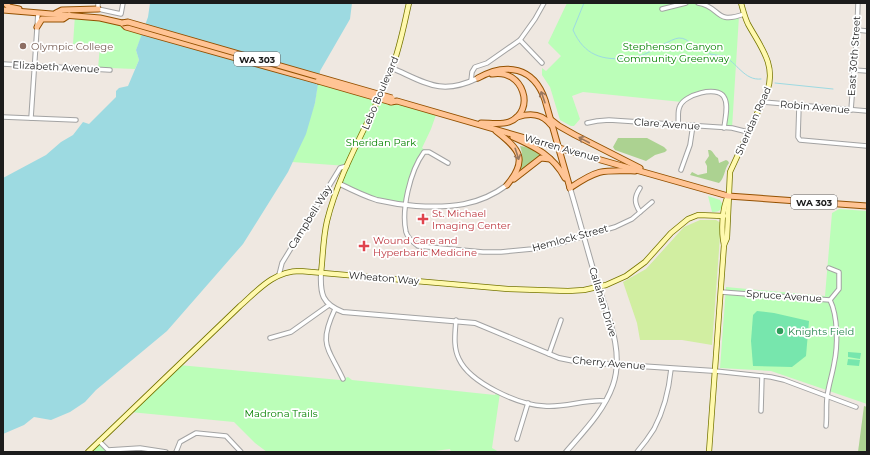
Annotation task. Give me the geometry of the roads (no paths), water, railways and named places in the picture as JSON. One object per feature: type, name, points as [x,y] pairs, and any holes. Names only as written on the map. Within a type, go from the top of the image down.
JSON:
[{"type":"main road","points":[[5,3],[6,5],[23,11]]},
{"type":"main road","name":"Lebo Boulevard","points":[[321,273],[325,229],[330,213],[340,184],[392,68],[401,39],[409,3]]},
{"type":"main road","name":"Sheridan Road","points":[[710,452],[724,245],[729,203],[728,196],[730,172],[770,83],[770,66],[766,55],[749,25],[741,3]]},
{"type":"main road","points":[[55,14],[62,10],[98,9]]},
{"type":"main road","name":"WA 303","points":[[3,10],[69,15]]},
{"type":"main road","points":[[37,27],[42,19],[63,19],[69,15]]},
{"type":"main road","name":"Warren Avenue","points":[[69,15],[100,18],[122,24],[126,27],[143,32],[393,100],[728,196]]},
{"type":"main road","points":[[478,78],[487,73],[501,69],[512,69],[531,77],[540,89],[553,127],[570,188]]},
{"type":"main road","points":[[474,123],[499,124],[510,122],[520,112],[523,106],[524,96],[521,87],[515,79],[502,73],[478,78]]},
{"type":"main road","points":[[515,118],[528,114],[535,114],[544,118],[553,127]]},
{"type":"main road","points":[[550,119],[559,126],[610,154],[657,176]]},
{"type":"main road","points":[[494,129],[531,145],[543,152],[561,170],[570,188]]},
{"type":"main road","points":[[494,129],[514,146],[519,156],[518,169],[507,185]]},
{"type":"main road","points":[[507,185],[538,160],[544,158],[550,159]]},
{"type":"main road","points":[[570,188],[589,176],[601,171],[643,171]]},
{"type":"main road","name":"WA 303","points":[[728,196],[867,206]]},
{"type":"main road","name":"Sheridan Road","points":[[724,245],[722,238],[725,202],[728,196]]},
{"type":"main road","name":"Wheaton Way","points":[[279,274],[294,271],[508,289],[568,291],[599,287],[622,278],[638,267],[648,259],[671,233],[688,219],[698,215],[724,216]]},
{"type":"main road","points":[[88,452],[240,306],[279,274]]},
{"type":"street","points":[[98,3],[98,9],[121,14],[123,3]]},
{"type":"street","points":[[471,81],[472,72],[475,67],[492,59],[520,40],[535,20],[544,3]]},
{"type":"street","points":[[662,10],[686,3]]},
{"type":"street","points":[[698,3],[710,7],[723,18],[732,18],[744,14]]},
{"type":"street","name":"East 30th Street","points":[[851,110],[858,3]]},
{"type":"street","points":[[31,118],[38,13]]},
{"type":"street","points":[[857,30],[867,31]]},
{"type":"street","points":[[520,40],[542,63]]},
{"type":"street","name":"Elizabeth Avenue","points":[[3,64],[110,70]]},
{"type":"street","points":[[392,68],[429,84],[442,87],[456,86],[478,78]]},
{"type":"street","points":[[854,70],[867,71]]},
{"type":"street","points":[[678,124],[679,110],[682,102],[689,98],[714,91],[722,94],[725,99],[724,128]]},
{"type":"street","name":"Robin Avenue","points":[[762,102],[867,111]]},
{"type":"street","points":[[800,106],[798,137],[800,140],[867,146]]},
{"type":"street","points":[[3,117],[76,120]]},
{"type":"street","name":"Clare Avenue","points":[[587,123],[605,120],[678,124],[724,128],[748,132]]},
{"type":"street","points":[[681,170],[690,145],[693,126]]},
{"type":"street","points":[[406,205],[413,174],[422,155],[427,151],[448,163]]},
{"type":"street","name":"Campbell Way","points":[[279,274],[282,263],[340,168],[348,166]]},
{"type":"street","points":[[340,184],[378,200],[406,205],[439,207],[456,206],[482,199],[507,185]]},
{"type":"street","name":"Callahan Drive","points":[[566,452],[598,414],[605,402],[613,385],[617,352],[614,335],[570,188]]},
{"type":"street","points":[[640,188],[635,195],[635,205],[640,212]]},
{"type":"street","name":"Hemlock Street","points":[[406,205],[406,233],[411,241],[418,246],[478,252],[500,252],[532,249],[614,227],[632,219],[652,202]]},
{"type":"street","name":"Spruce Avenue","points":[[721,292],[830,300],[839,290],[839,272],[829,268]]},
{"type":"street","name":"Cherry Avenue","points":[[321,273],[320,287],[323,298],[334,309],[343,312],[456,320],[481,324],[549,354],[579,362],[771,376],[856,407]]},
{"type":"street","points":[[826,426],[827,397],[835,362],[836,345],[836,324],[830,300]]},
{"type":"street","points":[[270,338],[291,332],[329,305]]},
{"type":"street","points":[[334,309],[326,331],[326,343],[330,355],[343,379]]},
{"type":"street","points":[[456,320],[455,338],[457,354],[466,371],[493,390],[513,399],[544,406],[565,406],[597,400],[605,402]]},
{"type":"street","points":[[549,354],[561,320]]},
{"type":"street","points":[[637,452],[653,430],[660,415],[670,385],[671,369]]},
{"type":"street","points":[[761,411],[762,376]]},
{"type":"street","points":[[517,439],[528,403]]},
{"type":"street","points":[[176,452],[180,442],[196,433],[226,436],[241,452]]},
{"type":"street","points":[[99,441],[107,451],[140,448],[166,452]]},
{"type":"water","points":[[150,3],[352,3],[350,19],[320,71],[315,103],[306,134],[288,172],[243,244],[167,331],[96,390],[85,402],[70,412],[51,420],[34,417],[24,425],[3,434],[3,178],[46,155],[61,142],[73,135],[83,122],[89,124],[116,97],[116,91],[119,88],[128,86],[139,60],[136,50],[148,17]]},
{"type":"waterway","points":[[584,3],[573,30],[577,39],[588,51],[602,57],[619,59],[628,58],[649,52],[671,40],[683,38],[696,46],[704,46],[710,54],[723,56],[750,77],[761,79]]},
{"type":"waterway","points":[[775,83],[833,89]]},
{"type":"place","name":"Olympic College","points":[[23,46]]},
{"type":"place","name":"St. Michael Imaging Center","points":[[423,219]]},
{"type":"place","name":"Wound Care and Hyperbaric Medicine","points":[[364,246]]},
{"type":"place","name":"Knights Field","points":[[780,331]]},
{"type":"park label","name":"Stephenson Canyon Community Greenway","points":[[673,52]]},
{"type":"park label","name":"Sheridan Park","points":[[381,142]]},
{"type":"park label","name":"Madrona Trails","points":[[281,413]]}]
